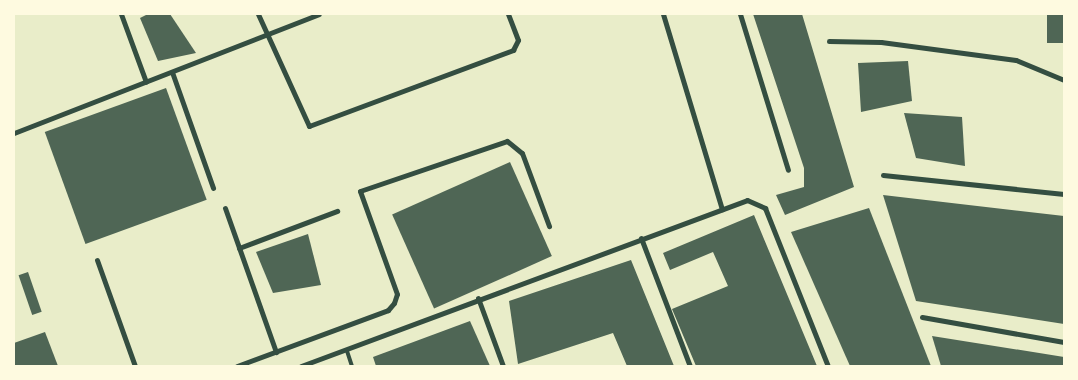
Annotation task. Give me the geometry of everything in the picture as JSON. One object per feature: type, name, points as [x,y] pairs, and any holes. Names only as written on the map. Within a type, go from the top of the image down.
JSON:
[{"type":"street","points":[[122,14],[146,82]]},
{"type":"street","points":[[258,14],[309,126],[513,50],[518,40],[508,14]]},
{"type":"street","points":[[14,133],[319,14]]},
{"type":"street","points":[[663,14],[722,209]]},
{"type":"street","points":[[740,14],[788,170]]},
{"type":"street","points":[[830,41],[881,42],[1016,60],[1064,80]]},
{"type":"street","points":[[172,72],[213,188]]},
{"type":"street","points":[[237,366],[388,310],[394,303],[397,294],[360,191],[507,141],[522,153],[549,226]]},
{"type":"street","points":[[883,175],[1064,194]]},
{"type":"street","points":[[301,366],[347,351],[478,298],[747,200],[765,208],[828,366]]},
{"type":"street","points":[[225,208],[276,352]]},
{"type":"street","points":[[239,248],[337,211]]},
{"type":"street","points":[[641,238],[690,366]]},
{"type":"street","points":[[97,260],[135,366]]},
{"type":"street","points":[[478,298],[503,366]]},
{"type":"street","points":[[922,317],[1064,342]]},
{"type":"lane","points":[[347,351],[352,366]]},
{"type":"building","points":[[148,14],[170,14],[196,53],[158,61],[140,18]]},
{"type":"building","points":[[753,14],[802,14],[854,187],[785,215],[776,195],[804,187],[804,168]]},
{"type":"building","points":[[1047,14],[1064,14],[1064,43],[1047,43]]},
{"type":"building","points":[[908,61],[912,101],[861,112],[858,63]]},
{"type":"building","points":[[166,88],[207,200],[85,244],[45,132]]},
{"type":"building","points":[[904,113],[962,117],[965,166],[916,158]]},
{"type":"building","points":[[510,162],[552,256],[434,309],[392,214]]},
{"type":"building","points":[[883,195],[1064,216],[1064,324],[916,301]]},
{"type":"building","points":[[869,208],[931,366],[850,366],[791,232]]},
{"type":"building","points":[[754,215],[817,366],[696,366],[672,309],[728,286],[713,252],[670,270],[663,253]]},
{"type":"building","points":[[308,234],[321,285],[273,293],[256,252]]},
{"type":"building","points":[[631,260],[674,366],[627,366],[613,333],[518,364],[509,301]]},
{"type":"building","points":[[28,272],[42,312],[32,315],[19,275]]},
{"type":"building","points":[[470,321],[490,366],[376,366],[373,357]]},
{"type":"building","points":[[45,332],[58,366],[14,366],[14,343]]},
{"type":"building","points":[[932,336],[1064,357],[1064,366],[941,366]]}]
